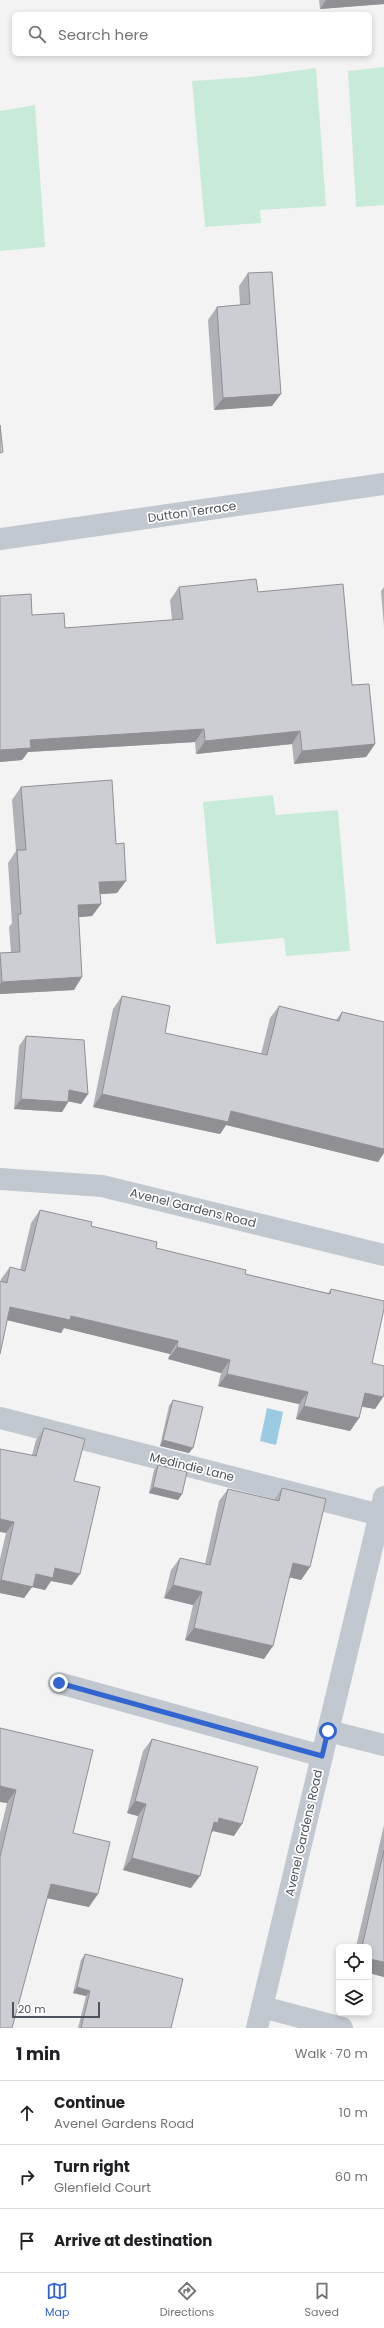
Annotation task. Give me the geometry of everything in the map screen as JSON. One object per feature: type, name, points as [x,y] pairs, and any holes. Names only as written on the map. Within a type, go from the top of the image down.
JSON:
[{"type":"street","name":"Dutton Terrace","points":[[0,539],[384,484]]},
{"type":"street","name":"Avenel Gardens Road","points":[[0,1179],[102,1186],[384,1255]]},
{"type":"street","name":"Medindie Lane","points":[[1,1418],[382,1506]]},
{"type":"street","name":"Avenel Gardens Road","points":[[258,2028],[382,1506]]},
{"type":"street","points":[[59,1683],[322,1756]]},
{"type":"street","points":[[328,1731],[384,1745]]},
{"type":"street","points":[[262,2007],[342,2028]]},
{"type":"green space","points":[[384,67],[384,205],[356,207],[348,71]]},
{"type":"green space","points":[[316,68],[326,206],[260,210],[261,223],[205,227],[192,81],[250,77]]},
{"type":"green space","points":[[35,105],[45,247],[0,251],[0,111]]},
{"type":"green space","points":[[273,795],[276,815],[338,810],[350,951],[286,956],[284,938],[216,944],[203,802]]},
{"type":"water","points":[[267,1408],[283,1412],[276,1445],[260,1441]]},
{"type":"building","points":[[272,272],[281,394],[223,398],[217,307],[250,304],[248,273]]},
{"type":"building","points":[[0,425],[3,452],[0,453]]},
{"type":"building","points":[[256,579],[258,592],[343,584],[352,685],[369,684],[375,744],[302,751],[300,731],[205,741],[204,729],[30,740],[31,748],[0,750],[0,596],[31,594],[32,615],[64,613],[65,628],[183,619],[179,587]]},
{"type":"building","points":[[112,780],[116,844],[124,843],[126,881],[99,882],[101,904],[78,905],[82,977],[2,982],[0,953],[20,952],[18,914],[21,914],[17,850],[26,850],[21,787]]},
{"type":"building","points":[[122,996],[170,1006],[165,1033],[267,1055],[279,1006],[339,1021],[342,1012],[384,1022],[384,1149],[231,1111],[228,1122],[102,1094]]},
{"type":"building","points":[[26,1036],[84,1040],[88,1094],[69,1090],[68,1102],[21,1099]]},
{"type":"building","points":[[40,1210],[92,1222],[91,1226],[157,1242],[156,1248],[246,1270],[245,1274],[330,1294],[331,1289],[384,1301],[384,1309],[372,1363],[384,1366],[383,1397],[365,1393],[359,1418],[304,1406],[308,1392],[227,1374],[230,1360],[177,1347],[178,1341],[71,1316],[70,1320],[10,1307],[0,1354],[0,1281],[7,1283],[10,1267],[25,1271]]},
{"type":"building","points":[[173,1400],[203,1407],[193,1448],[163,1440]]},
{"type":"building","points":[[44,1428],[85,1439],[74,1481],[100,1487],[80,1574],[55,1568],[53,1578],[36,1574],[33,1587],[1,1580],[14,1522],[0,1519],[0,1449],[36,1456]]},
{"type":"building","points":[[158,1465],[187,1472],[182,1494],[153,1487]]},
{"type":"building","points":[[282,1488],[326,1499],[310,1567],[293,1563],[273,1646],[194,1628],[202,1592],[173,1585],[180,1558],[210,1565],[228,1489],[279,1501]]},
{"type":"building","points":[[0,1728],[93,1750],[73,1833],[110,1842],[98,1894],[51,1884],[12,2028],[0,2028],[0,1857],[16,1790],[0,1786]]},
{"type":"building","points":[[152,1739],[258,1767],[242,1824],[219,1818],[218,1823],[214,1822],[200,1876],[132,1858],[146,1804],[135,1801]]},
{"type":"building","points":[[384,1850],[384,1962],[372,1960],[372,1944],[363,1944]]},
{"type":"building","points":[[85,1954],[183,1979],[171,2028],[81,2028],[90,1991],[77,1987]]},
{"type":"route","points":[[59,1683],[322,1756],[328,1731]]}]
